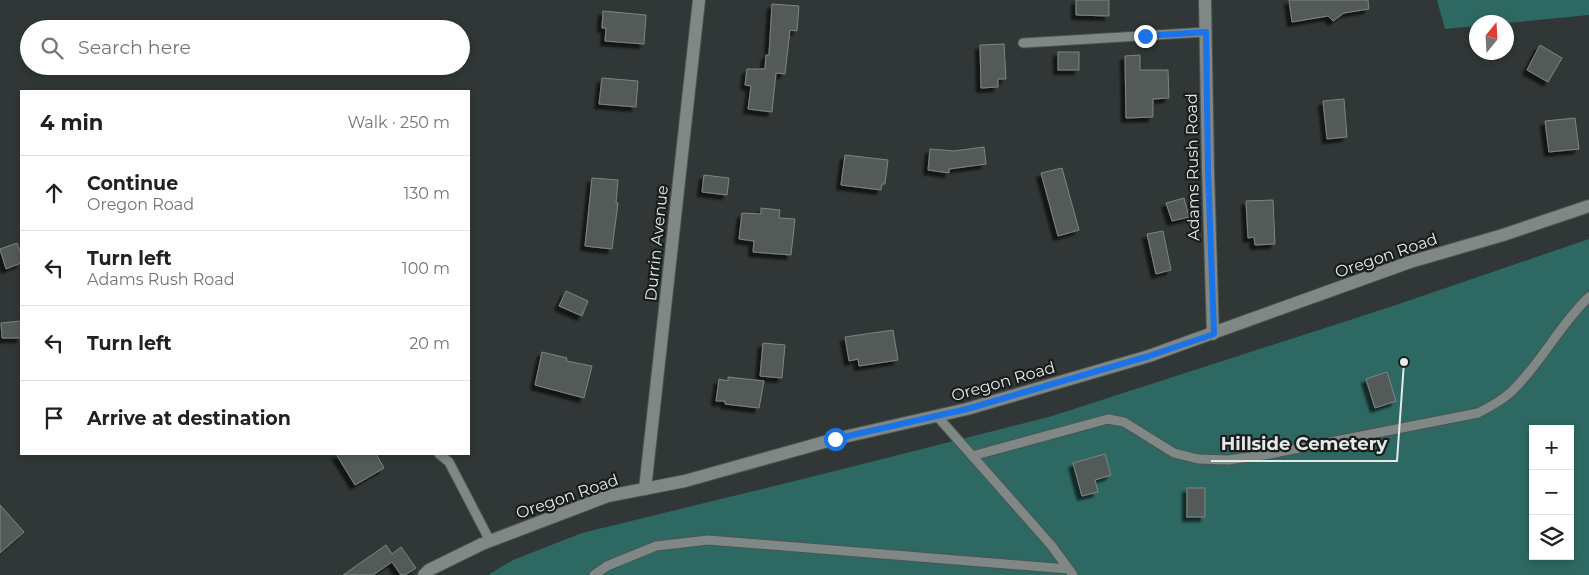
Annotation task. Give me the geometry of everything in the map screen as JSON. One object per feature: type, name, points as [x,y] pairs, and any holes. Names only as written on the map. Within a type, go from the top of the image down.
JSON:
[{"type":"street","name":"Durrin Avenue","points":[[645,489],[700,0]]},
{"type":"street","name":"Adams Rush Road","points":[[1205,0],[1208,180],[1214,334]]},
{"type":"street","name":"Oregon Road","points":[[424,575],[429,570],[490,540],[608,496],[685,481],[835,439],[967,409],[1149,356],[1410,262],[1503,236],[1589,206]]},
{"type":"lane","points":[[1023,43],[1206,32]]},
{"type":"lane","points":[[972,456],[1108,419],[1124,422],[1174,453],[1198,459],[1228,460],[1264,455],[1478,413],[1510,392],[1525,376],[1576,309],[1589,297]]},
{"type":"lane","points":[[938,416],[1051,545],[1070,572]]},
{"type":"lane","points":[[440,455],[449,462],[490,540]]},
{"type":"lane","points":[[594,575],[607,566],[656,546],[708,540],[1070,572]]},
{"type":"green space","points":[[1437,0],[1589,0],[1589,15],[1514,22],[1514,15],[1469,15],[1469,27],[1445,29]]},
{"type":"green space","points":[[1589,239],[1589,575],[488,575],[513,560],[582,533],[1049,417],[1390,307]]},
{"type":"building","points":[[1076,0],[1109,0],[1109,16],[1076,15]]},
{"type":"building","points":[[1289,0],[1368,0],[1369,9],[1344,13],[1333,21],[1328,16],[1292,22]]},
{"type":"building","points":[[772,4],[799,6],[797,31],[790,30],[785,74],[776,73],[772,112],[748,109],[751,86],[745,85],[747,69],[765,69],[766,55],[769,55]]},
{"type":"building","points":[[603,11],[646,15],[644,44],[605,41],[606,28],[602,28]]},
{"type":"building","points":[[1004,44],[1006,79],[998,79],[998,87],[981,88],[980,45]]},
{"type":"building","points":[[1540,45],[1562,58],[1548,82],[1527,70]]},
{"type":"building","points":[[1058,52],[1079,52],[1079,70],[1058,70]]},
{"type":"building","points":[[1140,55],[1140,70],[1168,70],[1169,98],[1153,99],[1153,117],[1126,118],[1125,56]]},
{"type":"building","points":[[602,78],[638,81],[636,107],[599,104]]},
{"type":"building","points":[[1344,99],[1347,137],[1327,139],[1323,101]]},
{"type":"building","points":[[1575,118],[1579,149],[1549,152],[1545,121]]},
{"type":"building","points":[[984,147],[986,164],[949,169],[949,173],[928,170],[930,149],[954,151]]},
{"type":"building","points":[[845,155],[888,160],[885,184],[882,184],[881,190],[841,185]]},
{"type":"building","points":[[1062,168],[1079,230],[1058,236],[1041,173]]},
{"type":"building","points":[[704,175],[729,178],[727,195],[702,192]]},
{"type":"building","points":[[592,178],[618,180],[616,203],[618,203],[612,249],[585,246]]},
{"type":"building","points":[[1184,198],[1189,217],[1172,221],[1166,203]]},
{"type":"building","points":[[1273,200],[1275,244],[1255,245],[1254,237],[1248,238],[1246,201]]},
{"type":"building","points":[[761,208],[780,210],[779,218],[795,219],[791,255],[753,252],[754,241],[739,239],[742,213],[761,214]]},
{"type":"building","points":[[1163,231],[1171,270],[1156,274],[1147,234]]},
{"type":"building","points":[[17,243],[20,251],[20,263],[6,269],[0,249]]},
{"type":"building","points":[[566,291],[588,301],[582,316],[559,306]]},
{"type":"building","points":[[20,321],[20,338],[2,338],[1,323]]},
{"type":"building","points":[[893,330],[898,360],[859,366],[858,359],[849,361],[845,337]]},
{"type":"building","points":[[763,343],[785,345],[782,378],[760,376]]},
{"type":"building","points":[[542,352],[567,358],[566,361],[592,366],[584,398],[535,385]]},
{"type":"building","points":[[1387,372],[1396,401],[1375,408],[1366,379]]},
{"type":"building","points":[[728,377],[764,381],[759,408],[725,404],[725,401],[716,401],[719,379],[728,381]]},
{"type":"building","points":[[1105,454],[1111,475],[1095,480],[1098,492],[1082,496],[1073,463]]},
{"type":"building","points":[[337,455],[377,455],[384,468],[355,485]]},
{"type":"building","points":[[1187,488],[1205,488],[1205,517],[1187,517]]},
{"type":"building","points":[[0,505],[24,532],[0,553]]},
{"type":"building","points":[[386,545],[392,554],[401,547],[416,568],[405,575],[401,575],[392,562],[373,575],[343,575]]},
{"type":"place","name":"Hillside Cemetery","points":[[1404,362]]},
{"type":"route","points":[[835,439],[967,409],[1149,356],[1214,334],[1208,170],[1206,32],[1145,36]]}]
